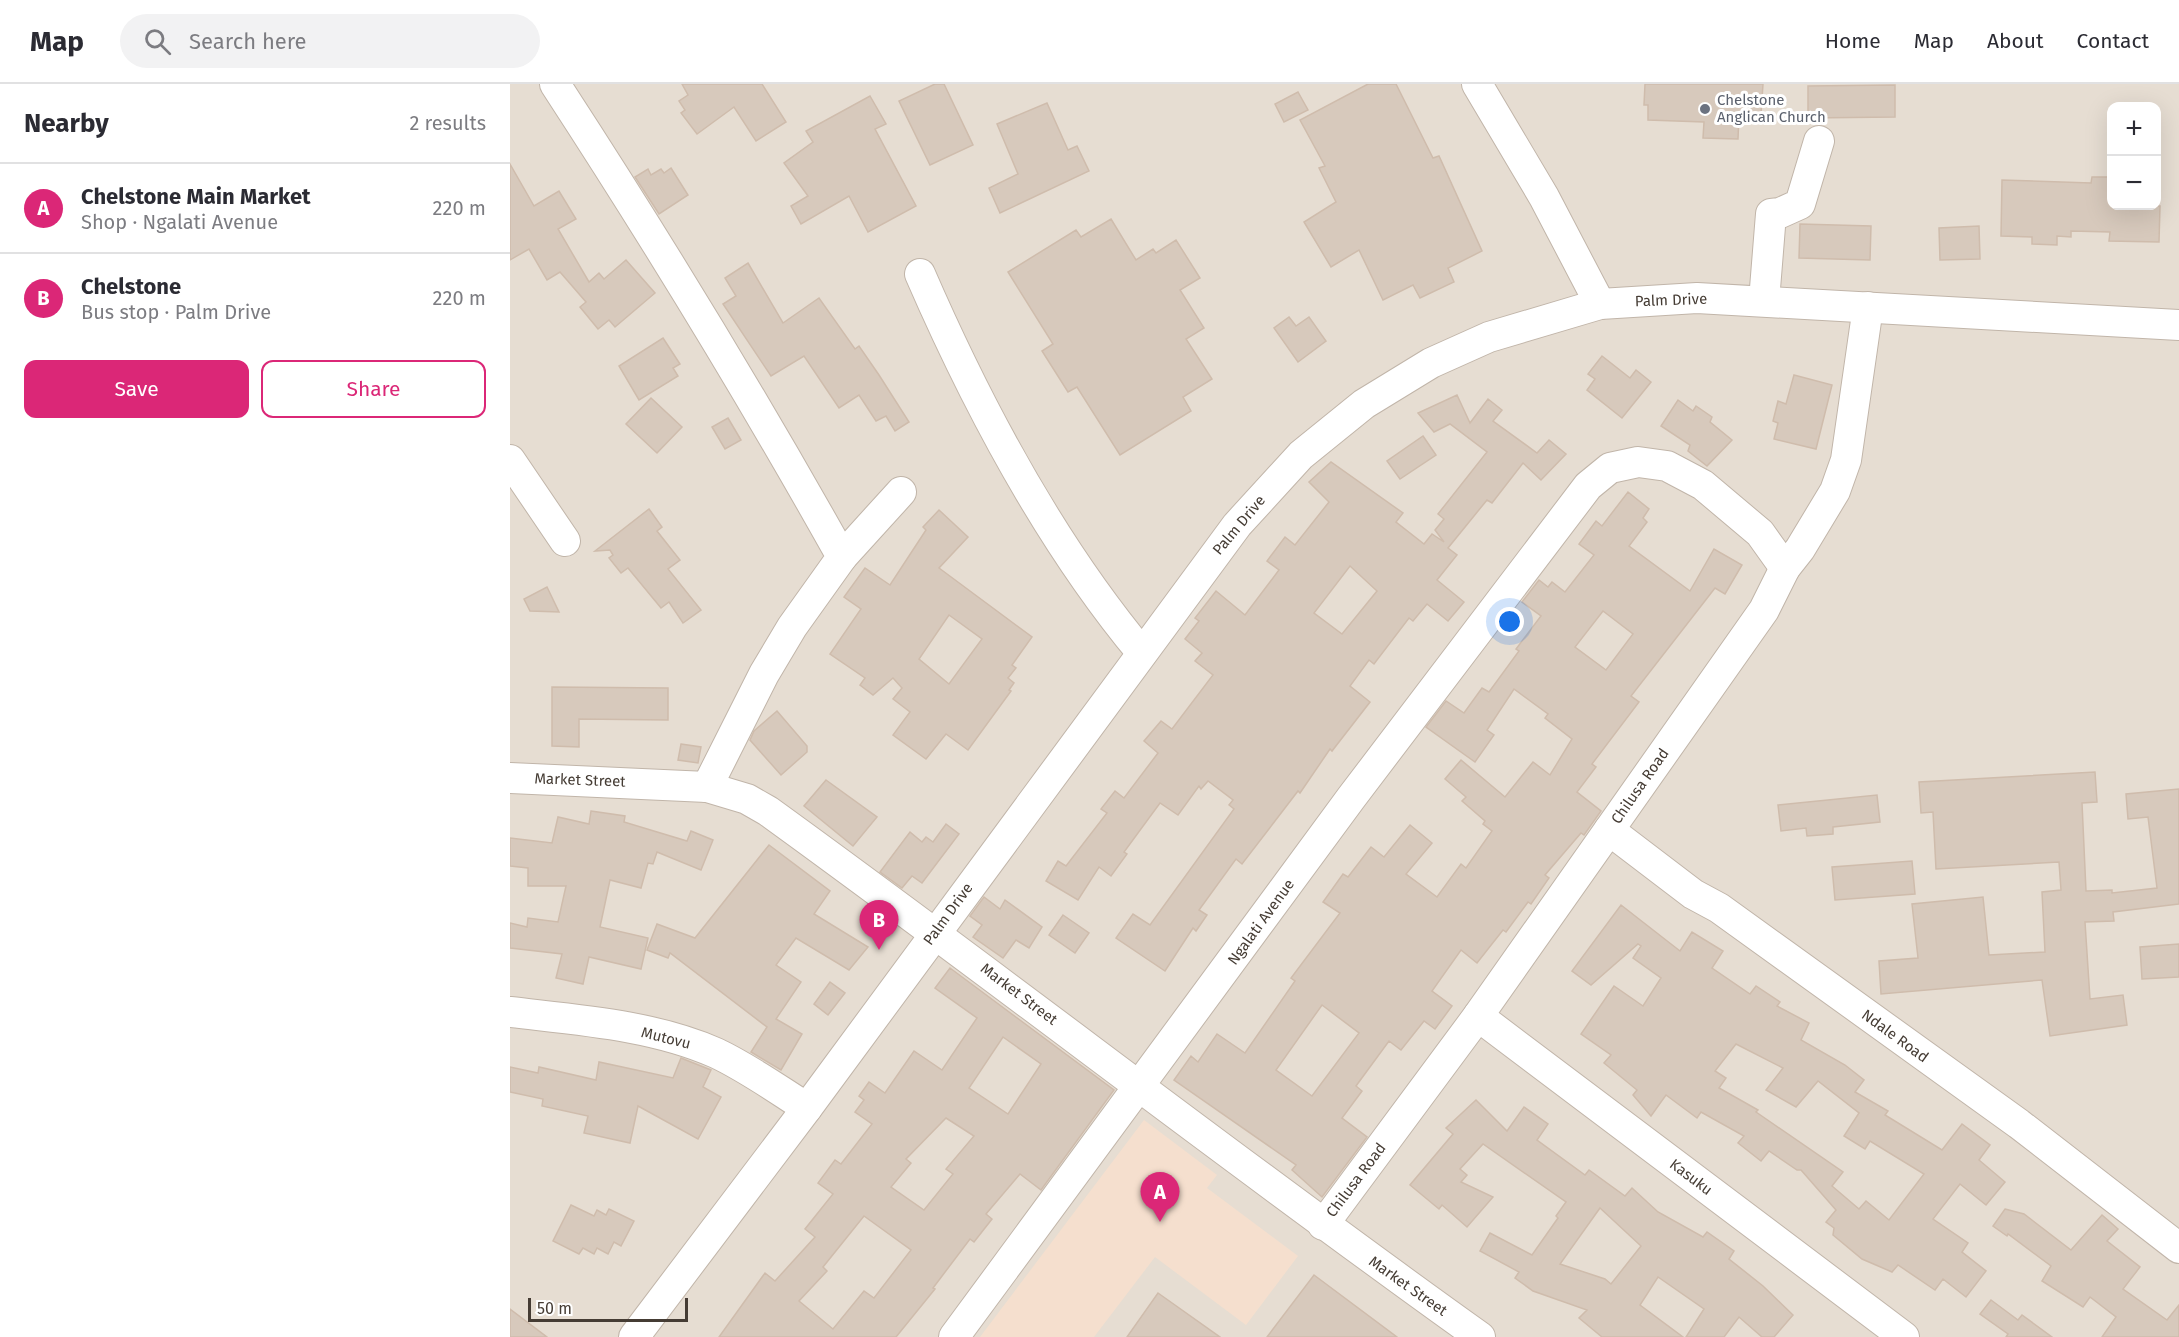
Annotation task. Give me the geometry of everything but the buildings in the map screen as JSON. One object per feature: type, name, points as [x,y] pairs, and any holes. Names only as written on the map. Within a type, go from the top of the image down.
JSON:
[{"type":"street","points":[[555,84],[723,349],[842,557]]},
{"type":"street","points":[[1478,84],[1544,197],[1600,304]]},
{"type":"street","points":[[1764,301],[1771,214],[1780,213],[1800,204],[1819,141]]},
{"type":"street","points":[[920,274],[952,349],[1060,540],[1102,605],[1142,653]]},
{"type":"street","name":"Palm Drive","points":[[634,1337],[807,1108],[1237,525],[1301,455],[1364,404],[1431,363],[1489,337],[1600,304],[1697,298],[2179,325]]},
{"type":"street","name":"Chilusa Road","points":[[1323,1225],[1478,1016],[1764,610],[1785,568],[1800,549],[1835,491],[1846,460],[1868,306]]},
{"type":"street","points":[[510,460],[565,541]]},
{"type":"street","name":"Ngalati Avenue","points":[[954,1337],[1142,1086],[1351,798],[1588,486],[1610,468],[1638,462],[1667,466],[1704,485],[1760,533],[1785,568]]},
{"type":"street","points":[[707,787],[764,674],[792,627],[842,557],[901,492]]},
{"type":"street","name":"Market Street","points":[[510,778],[707,787],[747,799],[768,811],[1142,1086],[1323,1225],[1480,1337]]},
{"type":"street","name":"Ndale Road","points":[[1609,830],[1693,894],[1719,908],[2019,1124],[2179,1248]]},
{"type":"street","name":"Mutovu","points":[[510,1012],[577,1019],[678,1039],[717,1054],[807,1108]]},
{"type":"street","name":"Kasuku","points":[[1478,1016],[1904,1337]]},
{"type":"shaded area","points":[[510,84],[2179,84],[2179,1337],[510,1337]]},
{"type":"shaded area","points":[[1144,1120],[1217,1175],[1207,1188],[1298,1256],[1246,1325],[1155,1257],[1094,1337],[980,1337]]},
{"type":"place","name":"Chelstone Anglican Church","points":[[1705,109]]},
{"type":"place","name":"Chelstone","points":[[879,950]]},
{"type":"place","name":"Chelstone Main Market","points":[[1160,1222]]}]
